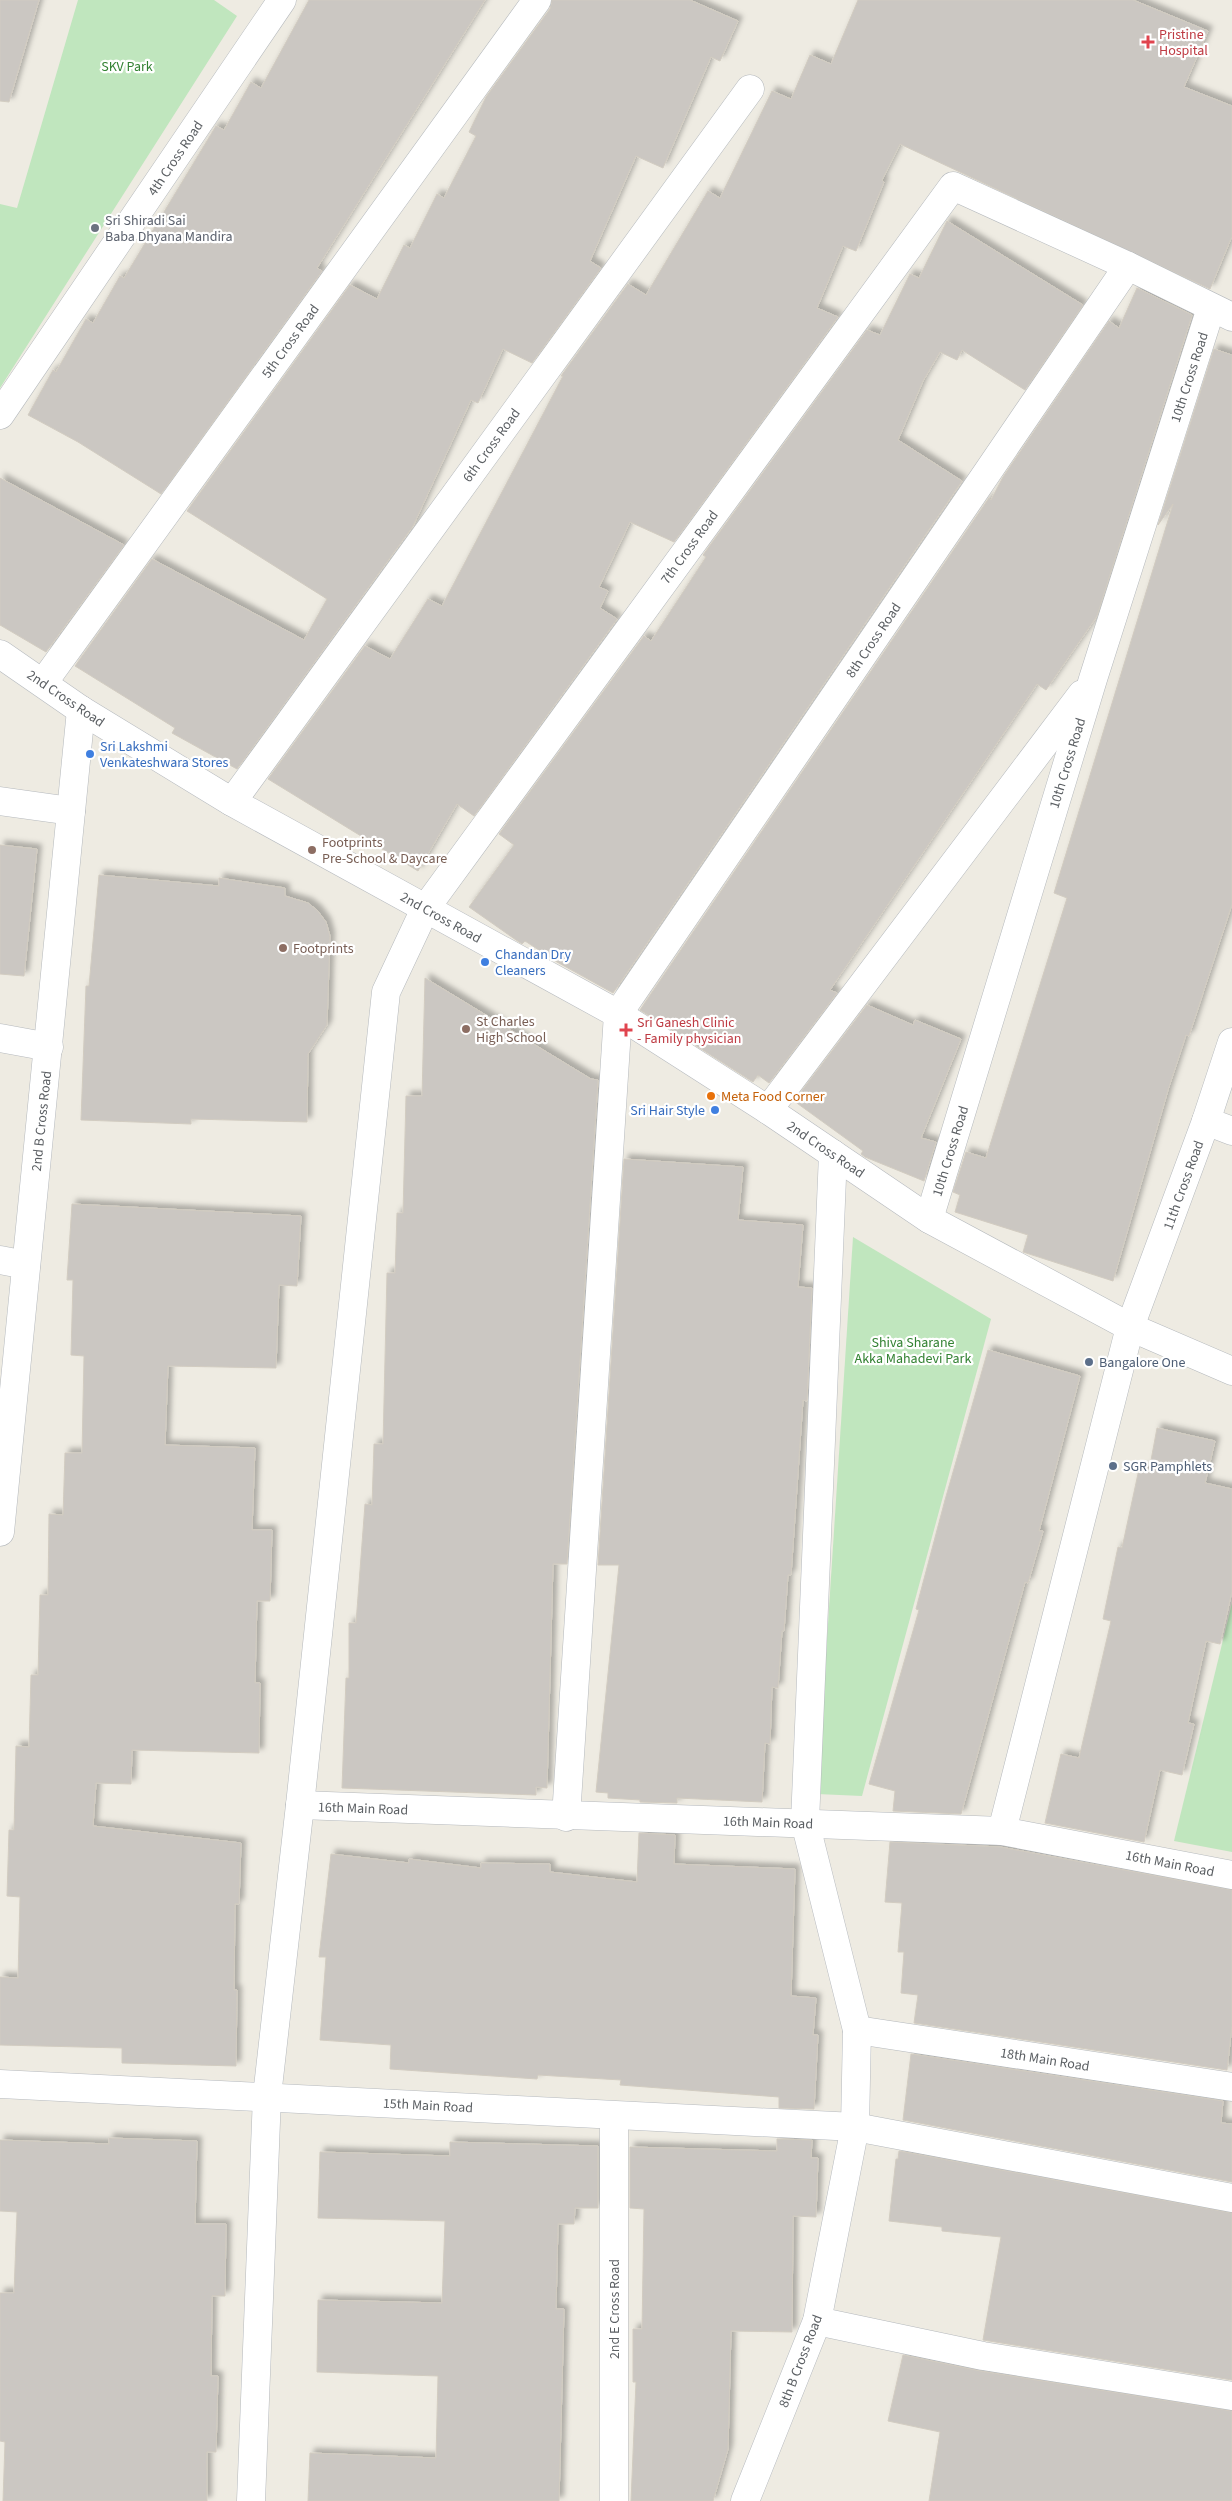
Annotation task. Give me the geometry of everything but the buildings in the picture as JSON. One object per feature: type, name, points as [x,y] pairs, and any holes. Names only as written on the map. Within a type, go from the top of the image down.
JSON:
[{"type":"street","name":"4th Cross Road","points":[[0,415],[282,0]]},
{"type":"street","name":"5th Cross Road","points":[[43,682],[537,0]]},
{"type":"street","name":"6th Cross Road","points":[[232,802],[750,89]]},
{"type":"street","name":"7th Cross Road","points":[[252,2501],[266,2096],[300,1805],[386,992],[425,909],[953,186],[1128,266]]},
{"type":"street","points":[[1128,266],[1222,313]]},
{"type":"street","name":"8th Cross Road","points":[[618,1014],[1128,266]]},
{"type":"street","name":"10th Cross Road","points":[[929,1219],[1093,679],[1222,313]]},
{"type":"street","name":"2nd Cross Road","points":[[0,654],[81,710],[232,802],[618,1014],[768,1110],[929,1219],[1130,1327],[1232,1371]]},
{"type":"street","points":[[768,1110],[1093,679]]},
{"type":"street","name":"2nd B Cross Road","points":[[0,1532],[81,710]]},
{"type":"street","points":[[0,801],[71,811]]},
{"type":"street","points":[[566,1817],[618,1014]]},
{"type":"street","points":[[0,1038],[49,1047]]},
{"type":"street","name":"11th Cross Road","points":[[1002,1831],[1130,1327],[1206,1121],[1232,1042]]},
{"type":"street","points":[[1206,1121],[1232,1131]]},
{"type":"street","name":"8th B Cross Road","points":[[745,2501],[817,2321],[855,2127],[857,2030],[804,1822],[833,1154]]},
{"type":"street","points":[[0,1260],[26,1264]]},
{"type":"street","name":"16th Main Road","points":[[300,1805],[566,1817],[804,1822],[1002,1831],[1232,1875]]},
{"type":"street","name":"18th Main Road","points":[[857,2030],[1232,2087]]},
{"type":"street","name":"15th Main Road","points":[[0,2084],[855,2127],[1232,2198]]},
{"type":"street","name":"2nd E Cross Road","points":[[614,2116],[614,2501]]},
{"type":"street","points":[[817,2321],[983,2356],[1232,2396]]},
{"type":"green space","name":"SKV Park","points":[[78,0],[214,0],[237,16],[0,388],[0,204],[17,208]]},
{"type":"green space","name":"Shiva Sharane Akka Mahadevi Park","points":[[853,1237],[991,1319],[862,1796],[817,1794]]},
{"type":"green space","points":[[1232,1603],[1232,1852],[1174,1841]]},
{"type":"place","name":"Pristine Hospital","points":[[1148,42]]},
{"type":"place","name":"Sri Shiradi Sai Baba Dhyana Mandira","points":[[95,228]]},
{"type":"place","name":"Sri Lakshmi Venkateshwara Stores","points":[[90,754]]},
{"type":"place","name":"Footprints Pre-School & Daycare","points":[[312,850]]},
{"type":"place","name":"Footprints","points":[[283,948]]},
{"type":"place","name":"Chandan Dry Cleaners","points":[[485,962]]},
{"type":"place","name":"St Charles High School","points":[[466,1029]]},
{"type":"place","name":"Sri Ganesh Clinic - Family physician","points":[[626,1030]]},
{"type":"place","name":"Meta Food Corner","points":[[711,1096]]},
{"type":"place","name":"Sri Hair Style","points":[[715,1110]]},
{"type":"place","name":"Bangalore One","points":[[1089,1362]]},
{"type":"place","name":"SGR Pamphlets","points":[[1113,1466]]}]
